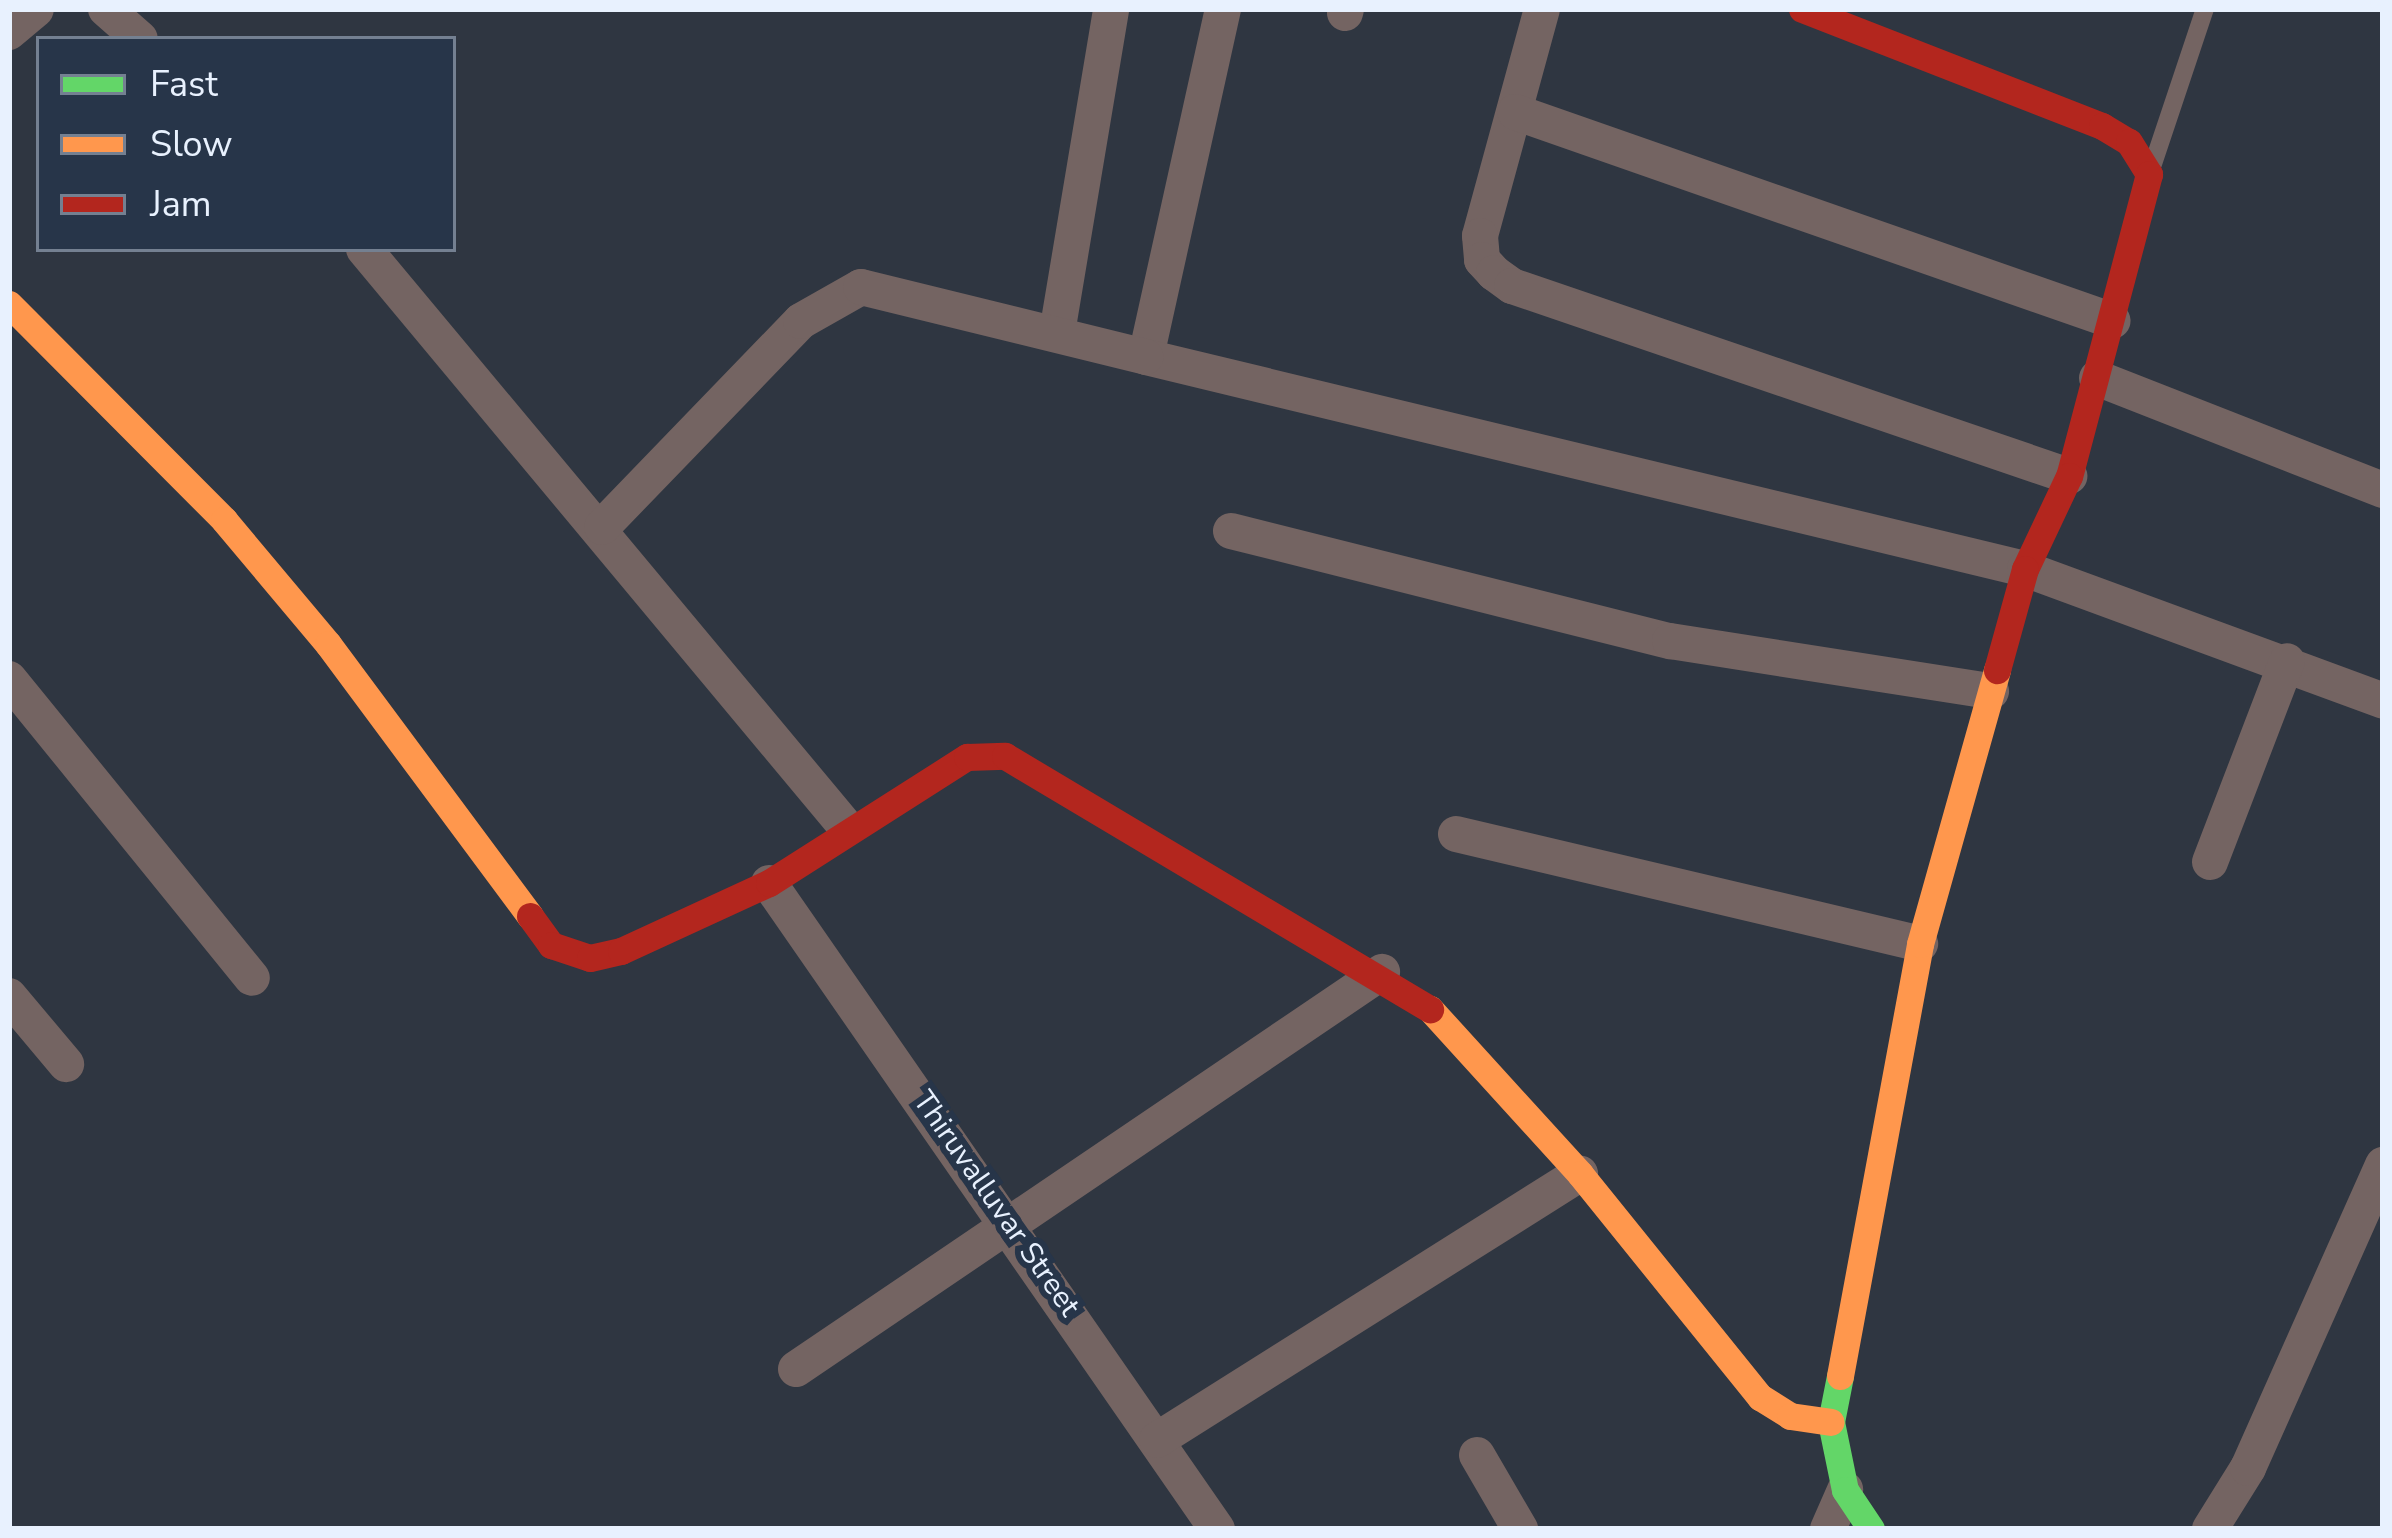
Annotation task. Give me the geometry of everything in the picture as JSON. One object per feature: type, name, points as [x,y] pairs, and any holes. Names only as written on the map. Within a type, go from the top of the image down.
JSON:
[{"type":"street","points":[[9,32],[36,9]]},
{"type":"street","points":[[106,9],[137,36]]},
{"type":"street","points":[[1057,333],[1112,9]]},
{"type":"street","points":[[1146,357],[1223,9]]},
{"type":"street","points":[[1542,9],[1480,236],[1481,260],[1512,286],[2069,476]]},
{"type":"street","points":[[1802,9],[2102,126],[2129,142],[2149,174],[2069,476],[2026,568],[1920,944],[1831,1422],[1845,1490],[1871,1529]]},
{"type":"street","points":[[1515,112],[2113,320]]},
{"type":"street","points":[[367,252],[602,527],[847,827]]},
{"type":"street","points":[[602,527],[834,296],[861,286],[892,289],[1146,357],[2026,568],[2287,661],[2383,701]]},
{"type":"street","points":[[9,304],[224,520],[328,644],[551,946],[590,958],[621,950],[770,883],[847,827],[967,757],[1005,755],[1382,973],[1471,1050],[1580,1174],[1760,1396],[1790,1416],[1831,1422]]},
{"type":"street","points":[[2097,378],[2383,490]]},
{"type":"street","points":[[1232,531],[1670,641],[1991,691]]},
{"type":"street","points":[[2210,862],[2287,661]]},
{"type":"street","points":[[9,679],[252,978]]},
{"type":"street","points":[[1456,834],[1920,944]]},
{"type":"street","name":"Thiruvalluvar Street","points":[[770,883],[1009,1220],[1217,1529]]},
{"type":"street","points":[[796,1369],[1009,1220],[1382,973]]},
{"type":"street","points":[[9,996],[67,1064]]},
{"type":"street","points":[[2210,1529],[2248,1468],[2383,1165]]},
{"type":"street","points":[[1157,1440],[1580,1174]]},
{"type":"street","points":[[1477,1455],[1520,1529]]},
{"type":"street","points":[[1828,1529],[1845,1490]]},
{"type":"lane","points":[[2149,174],[2205,9]]},
{"type":"traffic: fast","points":[[1840,1376],[1831,1422],[1845,1490],[1871,1529]]},
{"type":"traffic: slow","points":[[9,304],[224,520],[328,644],[530,916]]},
{"type":"traffic: slow","points":[[1840,1376],[1920,944],[1997,670]]},
{"type":"traffic: slow","points":[[1430,1009],[1580,1174],[1760,1397],[1790,1416],[1831,1422]]},
{"type":"traffic: jam","points":[[1802,9],[2102,126],[2129,142],[2149,174],[2069,476],[2025,569],[1997,670]]},
{"type":"traffic: jam","points":[[530,916],[551,945],[590,958],[621,951],[769,883],[967,757],[1005,756],[1430,1009]]}]
